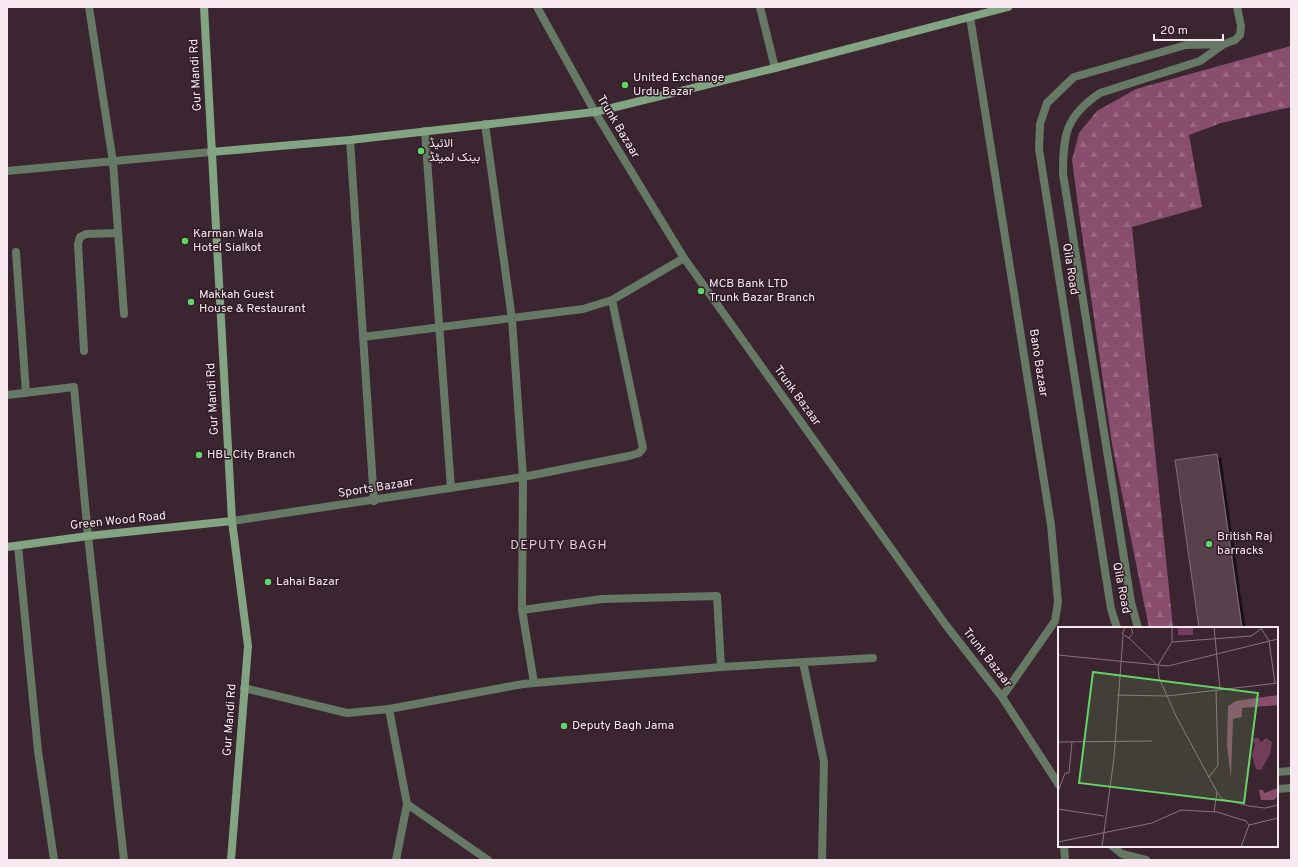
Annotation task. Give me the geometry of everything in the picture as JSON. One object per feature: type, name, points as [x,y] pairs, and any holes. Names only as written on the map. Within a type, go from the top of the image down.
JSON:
[{"type":"street","points":[[89,7],[113,162],[124,314]]},
{"type":"street","name":"Gur Mandi Rd","points":[[204,7],[232,521],[248,646],[231,860]]},
{"type":"street","name":"Trunk Bazaar","points":[[537,7],[595,112],[684,258],[945,624],[1002,697],[1058,783]]},
{"type":"street","points":[[760,7],[775,68]]},
{"type":"street","name":"Qila Road","points":[[1138,627],[1131,602],[1065,190],[1063,174],[1063,146],[1069,124],[1088,102],[1100,93],[1200,61],[1224,44],[1235,40],[1240,35],[1241,26],[1236,7]]},
{"type":"street","points":[[7,171],[350,140],[595,112],[775,68],[1003,8]]},
{"type":"street","name":"Bano Bazaar","points":[[970,17],[1052,525],[1058,602],[1056,621],[1002,697]]},
{"type":"street","name":"Qila Road","points":[[1117,627],[1111,609],[1039,149],[1040,124],[1047,103],[1074,77],[1186,45],[1224,44]]},
{"type":"street","points":[[485,124],[512,319],[523,478],[522,610],[534,683]]},
{"type":"street","points":[[425,131],[451,488]]},
{"type":"street","points":[[350,140],[374,501]]},
{"type":"street","points":[[84,351],[78,244],[80,238],[86,234],[118,233]]},
{"type":"street","points":[[16,252],[26,393]]},
{"type":"street","points":[[363,337],[440,329],[583,309],[612,300],[684,258]]},
{"type":"street","name":"Sports Bazaar","points":[[232,521],[523,478],[629,456],[639,452],[643,448],[612,300]]},
{"type":"street","points":[[7,395],[74,387],[88,536],[124,860]]},
{"type":"street","name":"Green Wood Road","points":[[7,547],[88,536],[232,521]]},
{"type":"street","points":[[18,546],[38,751],[54,860]]},
{"type":"street","points":[[522,610],[602,598],[717,596],[721,667]]},
{"type":"street","points":[[244,688],[347,713],[390,709],[534,683],[721,667],[873,658]]},
{"type":"street","points":[[803,662],[824,762],[822,860]]},
{"type":"street","points":[[390,709],[407,804],[396,860]]},
{"type":"street","points":[[1278,772],[1291,771]]},
{"type":"street","points":[[1278,789],[1291,788]]},
{"type":"street","points":[[407,804],[488,860]]},
{"type":"street","points":[[1064,847],[1065,860]]},
{"type":"street","points":[[1113,847],[1122,854],[1146,860]]},
{"type":"green space","points":[[1291,46],[1291,107],[1221,123],[1189,135],[1202,207],[1132,227],[1173,627],[1149,627],[1112,444],[1072,160],[1079,133],[1097,111],[1136,89]]},
{"type":"building","name":"British Raj barracks","points":[[1217,454],[1242,627],[1199,627],[1175,460]]},
{"type":"place","name":"United Exchange Urdu Bazar","points":[[625,85]]},
{"type":"place","name":"الائیڈ بینک لمیٹڈ","points":[[421,151]]},
{"type":"place","name":"Karman Wala Hotel Sialkot","points":[[185,241]]},
{"type":"place","name":"MCB Bank LTD Trunk Bazar Branch","points":[[701,291]]},
{"type":"place","name":"Makkah Guest House & Restaurant","points":[[191,302]]},
{"type":"place","name":"HBL City Branch","points":[[199,455]]},
{"type":"place","name":"British Raj barracks","points":[[1209,544]]},
{"type":"place","name":"Lahai Bazar","points":[[268,582]]},
{"type":"place","name":"Deputy Bagh Jama","points":[[564,726]]},
{"type":"district","name":"DEPUTY BAGH","points":[[559,546]]}]
